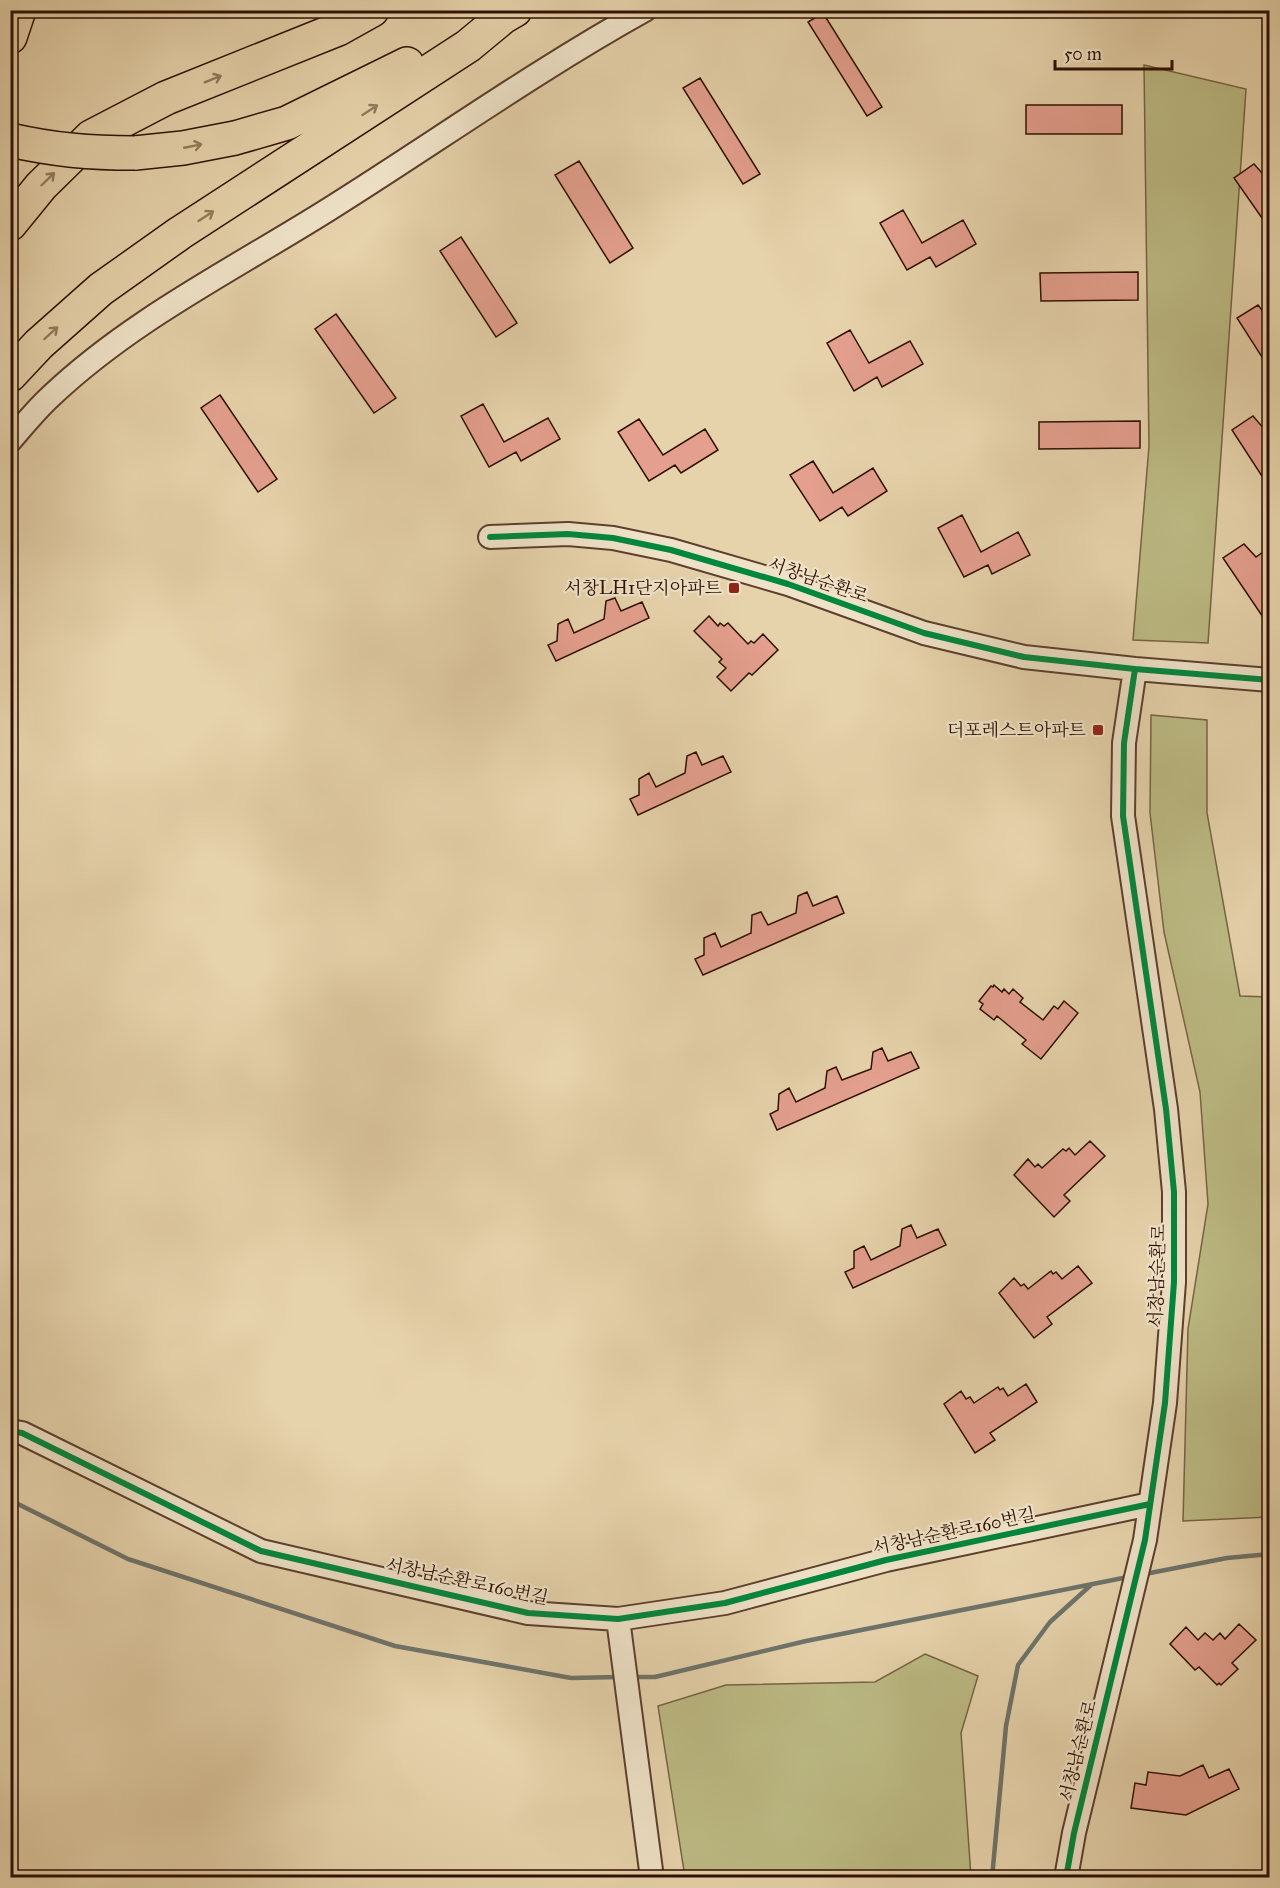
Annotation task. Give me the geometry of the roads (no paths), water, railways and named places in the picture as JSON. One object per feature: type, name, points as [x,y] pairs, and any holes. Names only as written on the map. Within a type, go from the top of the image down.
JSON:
[{"type":"highway","points":[[10,37],[19,10]]},
{"type":"highway","points":[[10,224],[41,186],[91,137],[166,98],[339,28],[372,10]]},
{"type":"highway","points":[[10,140],[45,148],[91,153],[135,153],[183,148],[235,138],[287,123],[509,14]]},
{"type":"highway","points":[[10,375],[39,344],[100,289],[180,233],[468,46],[509,14]]},
{"type":"street","points":[[10,441],[49,398],[106,350],[163,311],[330,209],[598,36],[645,10]]},
{"type":"street","name":"서창남순환로","points":[[490,537],[568,534],[613,538],[671,549],[788,584],[924,633],[1024,657],[1269,680]]},
{"type":"street","name":"서창남순환로","points":[[1066,1878],[1074,1833],[1145,1540],[1165,1403],[1174,1282],[1174,1192],[1166,1109],[1123,816],[1124,743],[1135,669]]},
{"type":"street","name":"서창남순환로160번길","points":[[10,1431],[22,1433],[261,1551],[528,1613],[620,1629],[886,1560],[1150,1504]]},
{"type":"street","points":[[620,1629],[652,1878]]},
{"type":"waterway","points":[[10,1500],[128,1559],[395,1646],[571,1678],[619,1677]]},
{"type":"waterway","points":[[1145,1574],[1227,1558],[1270,1554]]},
{"type":"waterway","points":[[631,1677],[655,1677],[806,1641],[1128,1577]]},
{"type":"waterway","points":[[992,1878],[1006,1726],[1018,1665],[1050,1622],[1091,1585]]},
{"type":"place","name":"서창LH1단지아파트","points":[[734,588]]},
{"type":"place","name":"더포레스트아파트","points":[[1098,730]]}]
